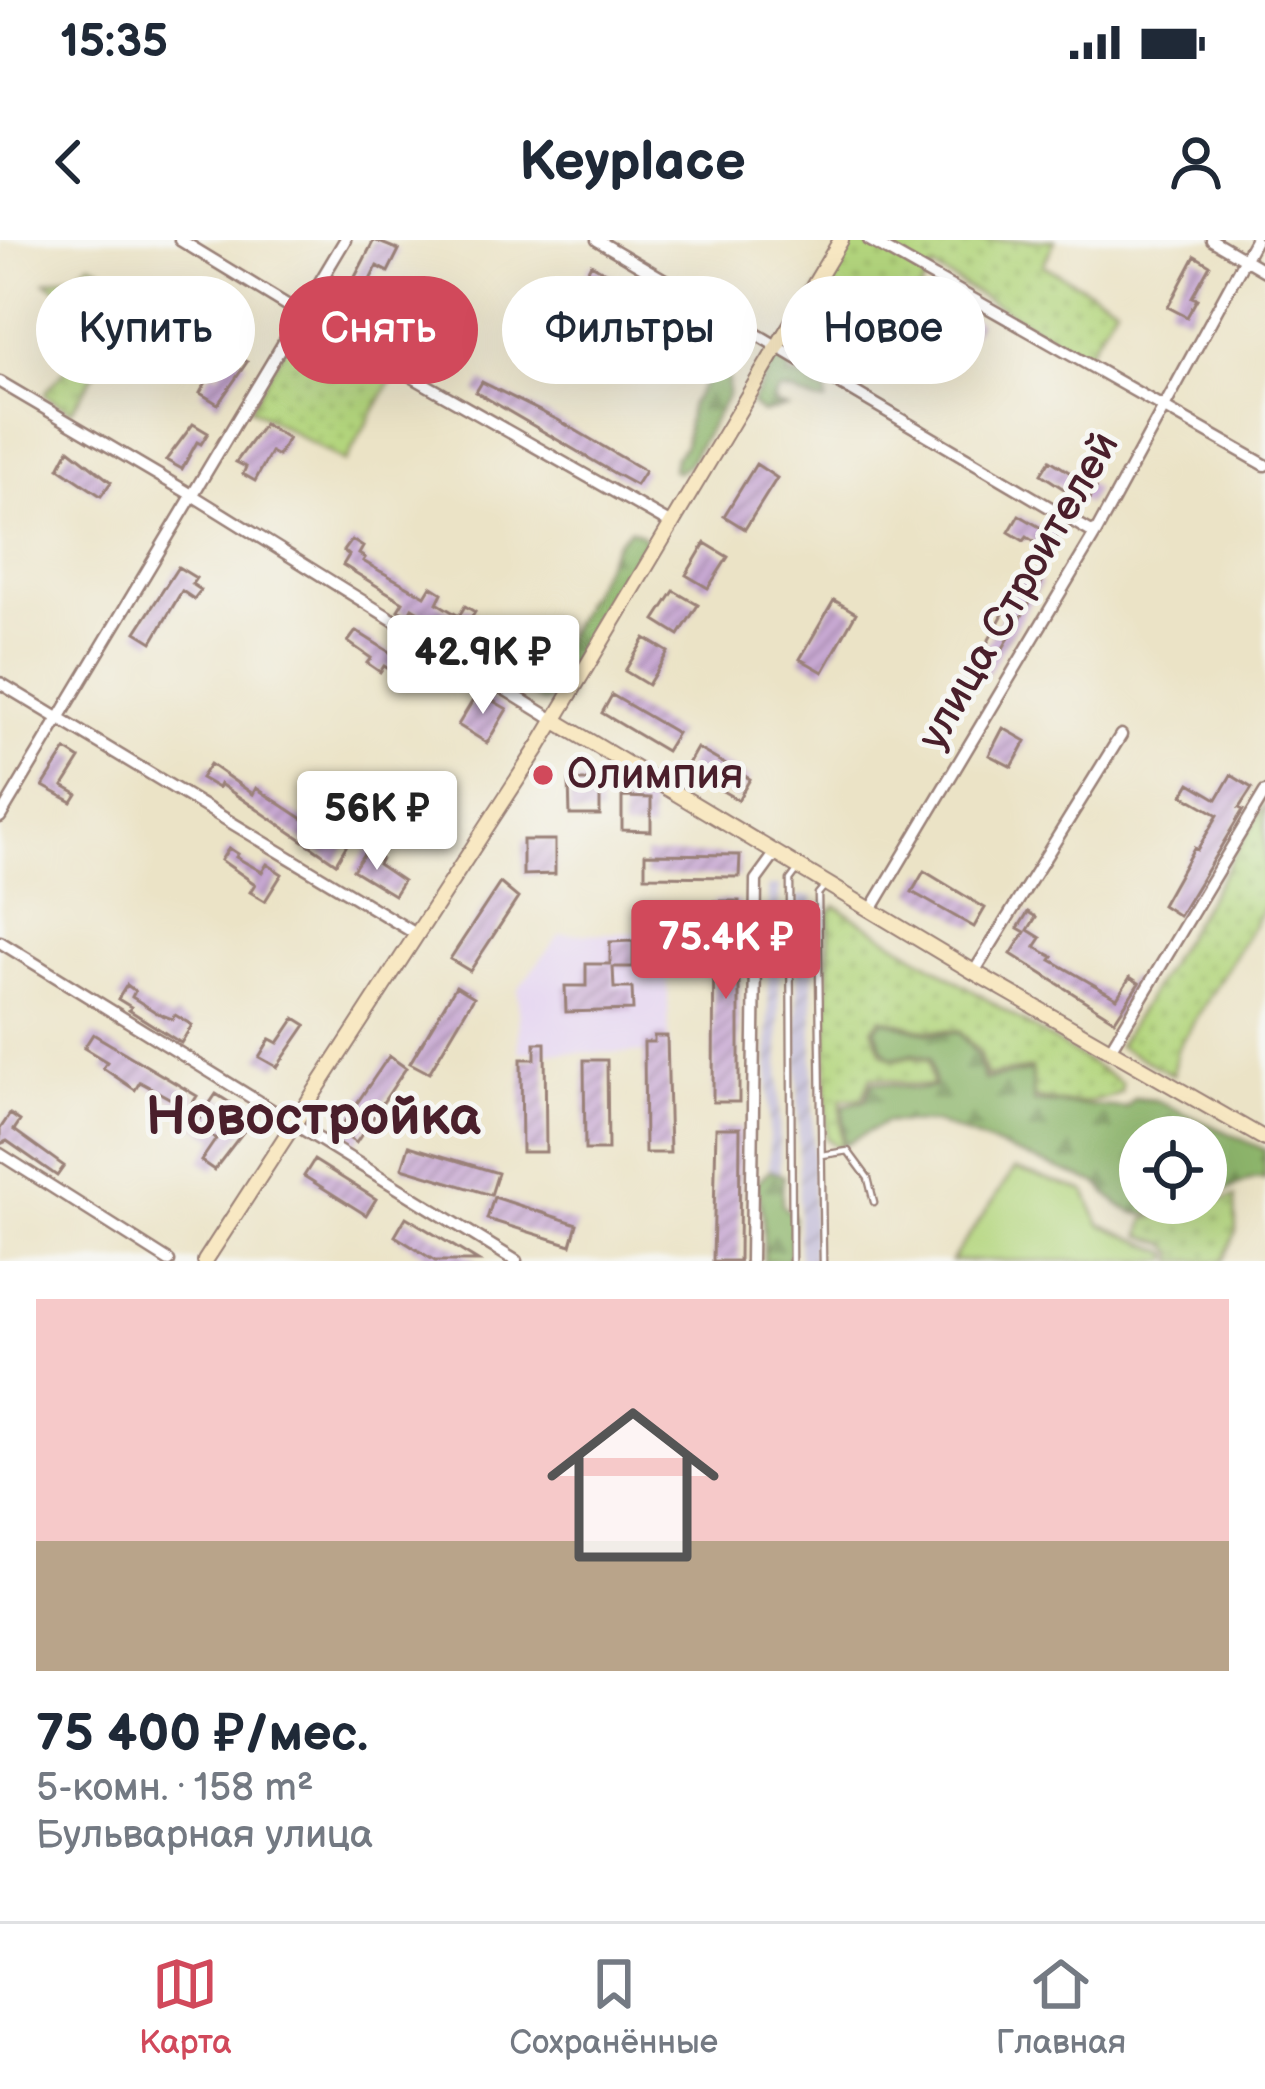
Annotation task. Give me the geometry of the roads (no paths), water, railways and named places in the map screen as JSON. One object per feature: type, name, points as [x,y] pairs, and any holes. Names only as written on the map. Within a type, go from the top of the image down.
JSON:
[{"type":"main road","points":[[206,1261],[554,720],[841,240]]},
{"type":"main road","points":[[554,720],[974,972],[1265,1139]]},
{"type":"street","points":[[180,240],[279,300]]},
{"type":"street","points":[[323,276],[345,240]]},
{"type":"street","points":[[597,240],[1095,534]]},
{"type":"street","points":[[869,240],[1265,465]]},
{"type":"street","points":[[1212,240],[1265,271]]},
{"type":"street","name":"улица Строителей","points":[[871,910],[1095,534],[1255,240]]},
{"type":"street","points":[[0,817],[279,348]]},
{"type":"street","points":[[0,382],[554,720]]},
{"type":"street","points":[[425,384],[673,525]]},
{"type":"street","points":[[0,683],[416,934]]},
{"type":"street","points":[[974,972],[1121,735]]},
{"type":"street","points":[[1110,1050],[1265,792]]},
{"type":"street","points":[[751,1261],[756,880],[775,854]]},
{"type":"street","points":[[0,942],[517,1261]]},
{"type":"street","points":[[0,1154],[169,1261]]},
{"type":"lane","points":[[792,1261],[790,880],[799,867]]},
{"type":"lane","points":[[823,1261],[818,894],[826,884]]},
{"type":"lane","points":[[822,1155],[848,1151],[868,1178],[874,1202]]},
{"type":"place","name":"Олимпия","points":[[543,775]]},
{"type":"district","name":"Новостройка","points":[[313,1117]]}]
